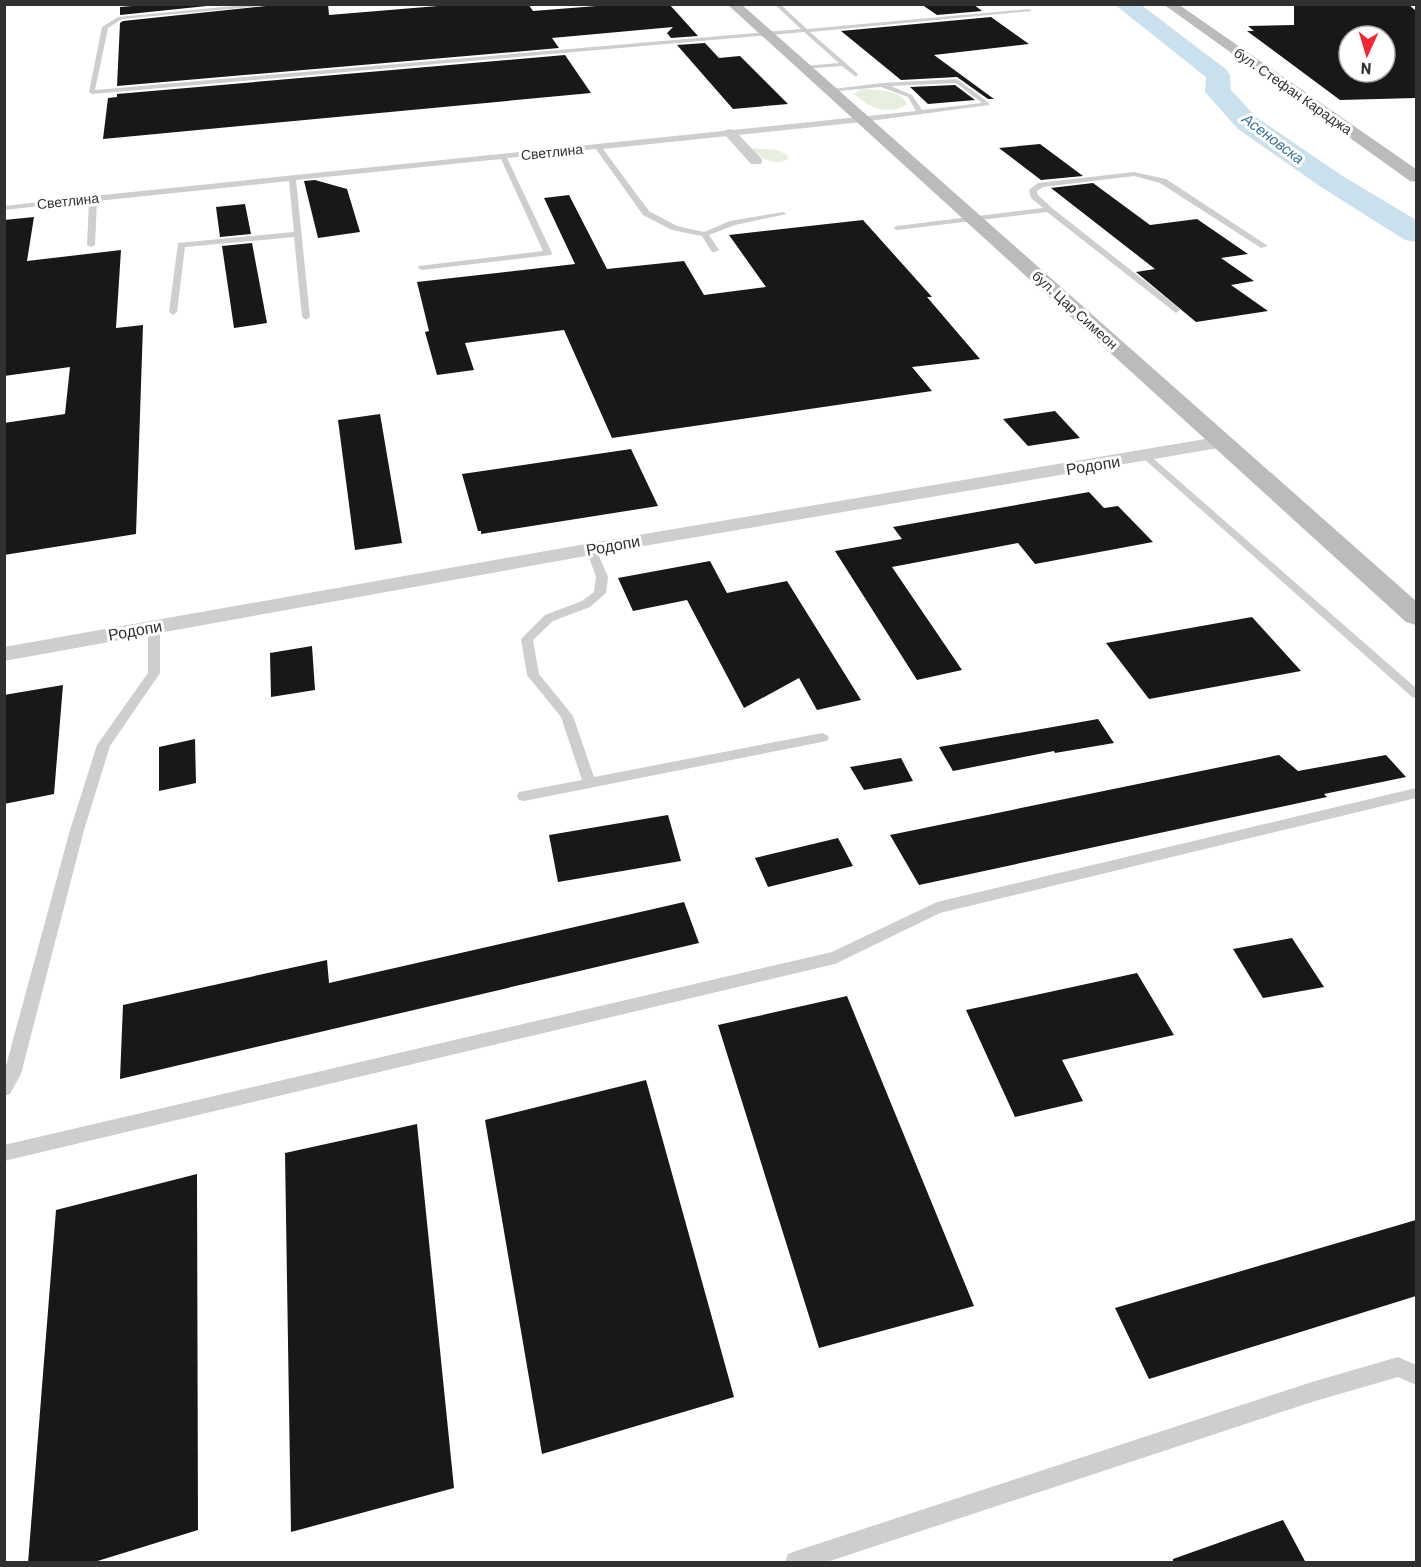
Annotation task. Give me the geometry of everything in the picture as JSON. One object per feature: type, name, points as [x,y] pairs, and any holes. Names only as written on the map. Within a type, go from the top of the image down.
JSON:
[{"type":"main road","name":"бул. Цар Симеон","points":[[733,4],[1416,616]]},
{"type":"main road","name":"бул. Стефан Караджа","points":[[1169,4],[1416,177]]},
{"type":"street","points":[[730,133],[756,161]]},
{"type":"street","name":"Родопи","points":[[4,654],[591,549],[1223,442]]},
{"type":"lane","points":[[281,4],[120,18],[105,27],[92,92],[764,32],[807,31],[1029,11]]},
{"type":"lane","points":[[780,5],[856,75]]},
{"type":"lane","points":[[804,68],[844,64]]},
{"type":"lane","name":"Светлина","points":[[4,207],[862,120],[987,104],[957,81],[882,85]]},
{"type":"lane","points":[[828,90],[882,85],[910,96],[920,112]]},
{"type":"lane","points":[[598,147],[646,213],[675,228],[705,234],[733,223],[783,214]]},
{"type":"lane","points":[[422,268],[548,254],[503,157]]},
{"type":"lane","points":[[1176,310],[1049,210],[1034,196],[1033,190],[1041,185],[1134,174],[1149,176],[1163,181],[1264,246]]},
{"type":"lane","points":[[292,178],[306,317]]},
{"type":"lane","points":[[91,244],[93,198]]},
{"type":"lane","points":[[897,228],[1049,210]]},
{"type":"lane","points":[[173,312],[181,245],[298,234]]},
{"type":"lane","points":[[705,234],[715,250]]},
{"type":"lane","points":[[1148,456],[1416,694]]},
{"type":"lane","points":[[589,782],[567,716],[533,675],[527,639],[549,618],[586,604],[600,593],[602,578],[591,549]]},
{"type":"lane","points":[[7,1080],[77,830],[104,746],[154,673],[153,627]]},
{"type":"lane","points":[[524,796],[822,738]]},
{"type":"lane","points":[[4,1153],[835,958],[937,908],[1416,793]]},
{"type":"lane","points":[[796,1563],[1312,1392],[1398,1367],[1416,1375]]},
{"type":"green space","points":[[861,89],[894,93],[904,99],[907,104],[893,110],[879,109],[854,94]]},
{"type":"green space","points":[[752,148],[777,150],[787,155],[788,159],[778,162],[768,161]]},
{"type":"building","points":[[157,4],[226,4],[120,15],[120,7]]},
{"type":"building","points":[[285,4],[328,4],[329,15],[462,4],[528,4],[533,11],[622,4],[669,4],[698,36],[671,38],[667,33],[673,27],[552,38],[559,48],[117,86],[120,23],[123,21]]},
{"type":"building","points":[[921,4],[973,4],[982,11],[937,15]]},
{"type":"building","points":[[1294,4],[1408,4],[1416,11],[1416,98],[1340,100],[1247,31],[1254,31],[1248,26],[1294,25]]},
{"type":"building","points":[[991,17],[1029,44],[934,55],[994,99],[988,99],[957,77],[901,80],[841,31]]},
{"type":"building","points":[[705,43],[719,58],[740,56],[788,104],[733,109],[677,45]]},
{"type":"building","points":[[565,55],[591,93],[103,139],[108,98],[117,97],[117,94]]},
{"type":"building","points":[[955,85],[975,100],[928,104],[910,87]]},
{"type":"building","points":[[1040,144],[1083,176],[1041,180],[999,148]]},
{"type":"building","points":[[315,180],[347,189],[360,232],[318,238],[304,181]]},
{"type":"building","points":[[1093,183],[1150,225],[1197,219],[1248,254],[1221,258],[1254,281],[1231,285],[1268,311],[1196,322],[1136,272],[1155,269],[1051,188]]},
{"type":"building","points":[[569,195],[607,269],[684,261],[704,295],[766,287],[729,235],[863,220],[932,297],[927,297],[980,359],[912,367],[932,391],[612,438],[564,330],[465,343],[474,370],[437,375],[425,332],[429,331],[417,282],[575,264],[544,198]]},
{"type":"building","points":[[245,204],[251,234],[220,237],[216,207]]},
{"type":"building","points":[[34,217],[27,261],[121,250],[116,328],[143,325],[136,534],[4,555],[4,423],[65,414],[70,367],[4,376],[4,220]]},
{"type":"building","points":[[252,243],[267,323],[234,328],[222,246]]},
{"type":"building","points":[[1055,411],[1080,438],[1028,446],[1003,419]]},
{"type":"building","points":[[380,414],[402,543],[355,550],[338,420]]},
{"type":"building","points":[[631,449],[658,506],[481,534],[481,531],[478,531],[462,474]]},
{"type":"building","points":[[1089,492],[1104,508],[1118,506],[1153,542],[1035,564],[1018,543],[892,567],[962,670],[917,680],[835,551],[902,539],[893,527]]},
{"type":"building","points":[[710,561],[727,593],[787,581],[861,700],[817,710],[799,678],[744,708],[687,600],[633,611],[618,578]]},
{"type":"building","points":[[1252,617],[1301,671],[1149,699],[1106,643]]},
{"type":"building","points":[[312,646],[315,690],[271,697],[270,653]]},
{"type":"building","points":[[63,685],[54,794],[4,804],[4,695]]},
{"type":"building","points":[[1098,719],[1114,743],[1055,753],[1054,751],[953,771],[939,747]]},
{"type":"building","points":[[195,739],[196,783],[159,791],[159,747]]},
{"type":"building","points":[[1279,755],[1298,771],[1386,755],[1406,777],[1324,794],[1327,797],[919,885],[890,835]]},
{"type":"building","points":[[901,758],[913,781],[864,790],[850,767]]},
{"type":"building","points":[[668,815],[681,861],[558,882],[549,835]]},
{"type":"building","points":[[838,838],[853,866],[768,887],[755,858]]},
{"type":"building","points":[[684,902],[699,943],[120,1079],[123,1005],[327,960],[329,983]]},
{"type":"building","points":[[1292,938],[1324,987],[1263,998],[1233,949]]},
{"type":"building","points":[[1137,973],[1174,1035],[1062,1060],[1083,1101],[1015,1117],[966,1010]]},
{"type":"building","points":[[847,996],[974,1306],[819,1348],[718,1025]]},
{"type":"building","points":[[646,1080],[734,1397],[542,1454],[485,1120]]},
{"type":"building","points":[[417,1124],[454,1488],[291,1532],[285,1153]]},
{"type":"building","points":[[197,1174],[198,1530],[91,1563],[28,1563],[56,1210]]},
{"type":"building","points":[[1416,1220],[1416,1296],[1149,1379],[1115,1308]]},
{"type":"building","points":[[1283,1520],[1306,1563],[1173,1563],[1173,1559]]},
{"type":"waterway","name":"Асеновска","points":[[1124,4],[1143,16],[1218,75],[1218,92],[1247,123],[1331,181],[1416,233]]}]
